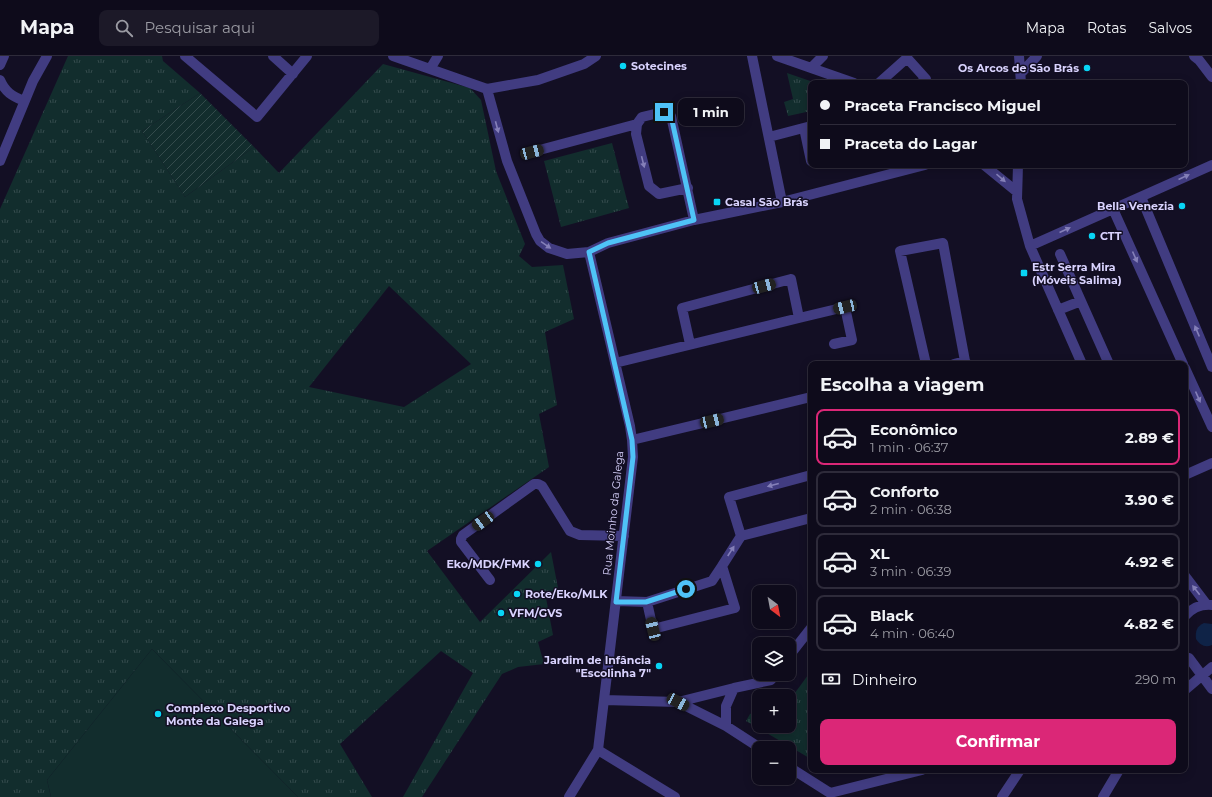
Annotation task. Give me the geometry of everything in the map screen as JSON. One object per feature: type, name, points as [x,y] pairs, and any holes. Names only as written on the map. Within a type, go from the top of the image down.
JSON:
[{"type":"street","points":[[0,65],[4,56]]},
{"type":"street","points":[[0,161],[33,81],[48,56]]},
{"type":"street","points":[[185,56],[257,118],[307,56]]},
{"type":"street","points":[[273,56],[293,74]]},
{"type":"street","points":[[393,56],[487,89],[538,80],[584,64],[596,56]]},
{"type":"street","points":[[430,69],[438,56]]},
{"type":"street","points":[[777,56],[845,80]]},
{"type":"street","points":[[811,68],[824,56]]},
{"type":"street","points":[[1019,56],[1021,78]]},
{"type":"street","points":[[1021,78],[1037,56]]},
{"type":"street","points":[[1194,56],[1212,77]]},
{"type":"street","points":[[756,57],[769,137],[782,202]]},
{"type":"street","points":[[882,80],[908,58],[926,79],[925,80]]},
{"type":"street","points":[[0,80],[12,96],[24,101]]},
{"type":"street","points":[[487,89],[507,161],[536,234],[540,241],[548,248],[567,254],[589,252],[608,243],[694,220],[782,202],[913,168]]},
{"type":"street","points":[[688,188],[659,194],[649,186],[636,134],[637,124],[642,117],[664,112],[671,116],[688,188],[694,220]]},
{"type":"street","points":[[532,152],[637,124]]},
{"type":"street","points":[[769,137],[807,127]]},
{"type":"street","points":[[1030,246],[1212,165]]},
{"type":"street","points":[[988,168],[1017,192]]},
{"type":"street","points":[[1018,168],[1018,206],[1030,246],[1081,361]]},
{"type":"street","points":[[1141,197],[1212,367]]},
{"type":"street","points":[[1113,209],[1182,361]]},
{"type":"street","points":[[925,361],[900,251],[942,243],[966,361]]},
{"type":"street","name":"Rua Moinho da Galega","points":[[569,797],[598,750],[633,457],[632,440],[589,252]]},
{"type":"street","points":[[1060,254],[1108,361]]},
{"type":"street","points":[[690,344],[682,308],[791,279],[799,318]]},
{"type":"street","points":[[1058,310],[1081,301]]},
{"type":"street","points":[[615,363],[845,307],[852,340],[834,344]]},
{"type":"street","points":[[1188,375],[1212,427]]},
{"type":"street","points":[[632,440],[808,398]]},
{"type":"street","points":[[1188,474],[1212,463]]},
{"type":"street","points":[[741,536],[729,497],[808,476]]},
{"type":"street","points":[[490,580],[461,542],[461,539],[468,532],[534,484],[542,486],[570,531],[580,536],[624,536]]},
{"type":"street","points":[[616,602],[646,602],[712,581],[741,536],[808,519]]},
{"type":"street","points":[[646,602],[653,629],[735,608],[722,566]]},
{"type":"street","points":[[1188,580],[1209,605]]},
{"type":"street","points":[[1188,612],[1197,606],[1209,605]]},
{"type":"street","points":[[796,647],[808,632]]},
{"type":"street","points":[[1188,657],[1197,662],[1205,664],[1212,663]]},
{"type":"street","points":[[1188,657],[1212,689]]},
{"type":"street","points":[[1188,688],[1212,667]]},
{"type":"street","points":[[604,700],[678,702],[766,681]]},
{"type":"street","points":[[726,726],[726,706],[734,688]]},
{"type":"street","points":[[678,702],[726,726],[752,743]]},
{"type":"street","points":[[598,750],[675,797]]},
{"type":"street","points":[[796,771],[830,793],[910,773]]},
{"type":"street","points":[[1005,793],[1018,773]]},
{"type":"street","points":[[1103,797],[1117,773]]},
{"type":"green space","points":[[68,56],[162,56],[163,61],[200,93],[142,131],[185,197],[254,147],[279,173],[383,64],[470,88],[481,100],[496,171],[525,244],[519,256],[532,267],[563,265],[574,319],[545,332],[557,405],[539,414],[549,467],[427,551],[480,622],[551,552],[559,593],[546,598],[553,635],[538,642],[544,664],[518,667],[502,674],[422,797],[403,797],[473,673],[441,651],[340,744],[372,797],[298,797],[152,649],[47,780],[51,797],[0,797],[0,209]],"holes":[[[389,286],[471,364],[404,407],[309,387]]]},
{"type":"green space","points":[[787,73],[808,80],[808,112],[788,116],[784,102],[793,99]]},
{"type":"green space","points":[[200,93],[254,147],[185,197],[142,131]]},
{"type":"green space","points":[[612,143],[629,208],[561,227],[544,161]]},
{"type":"green space","name":"Complexo Desportivo Monte da Galega","points":[[152,649],[298,797],[51,797],[47,780]]},
{"type":"green space","points":[[808,675],[808,757],[796,750],[796,741],[780,741],[767,733],[796,733],[796,691]]},
{"type":"green space","points":[[752,713],[752,725],[746,721]]},
{"type":"water","points":[[1204,623],[1212,624],[1212,645],[1209,646],[1199,643],[1196,639],[1197,629]]},
{"type":"place","name":"Sotecines","points":[[623,66]]},
{"type":"place","name":"Os Arcos de São Brás","points":[[1087,68]]},
{"type":"place","name":"Casal São Brás","points":[[717,202]]},
{"type":"place","name":"Bella Venezia","points":[[1182,206]]},
{"type":"place","name":"CTT","points":[[1092,236]]},
{"type":"place","name":"Estr Serra Mira (Móveis Salima)","points":[[1024,273]]},
{"type":"place","name":"Eko/MDK/FMK","points":[[538,564]]},
{"type":"place","name":"Rote/Eko/MLK","points":[[517,594]]},
{"type":"place","name":"VFM/GVS","points":[[501,613]]},
{"type":"place","name":"Jardim de Infância \"Escolinha 7\"","points":[[659,666]]},
{"type":"place","name":"Complexo Desportivo Monte da Galega","points":[[158,714]]},
{"type":"route","points":[[664,112],[671,116],[694,220],[608,243],[589,252],[632,440],[633,457],[616,602],[646,602],[686,589]]}]
